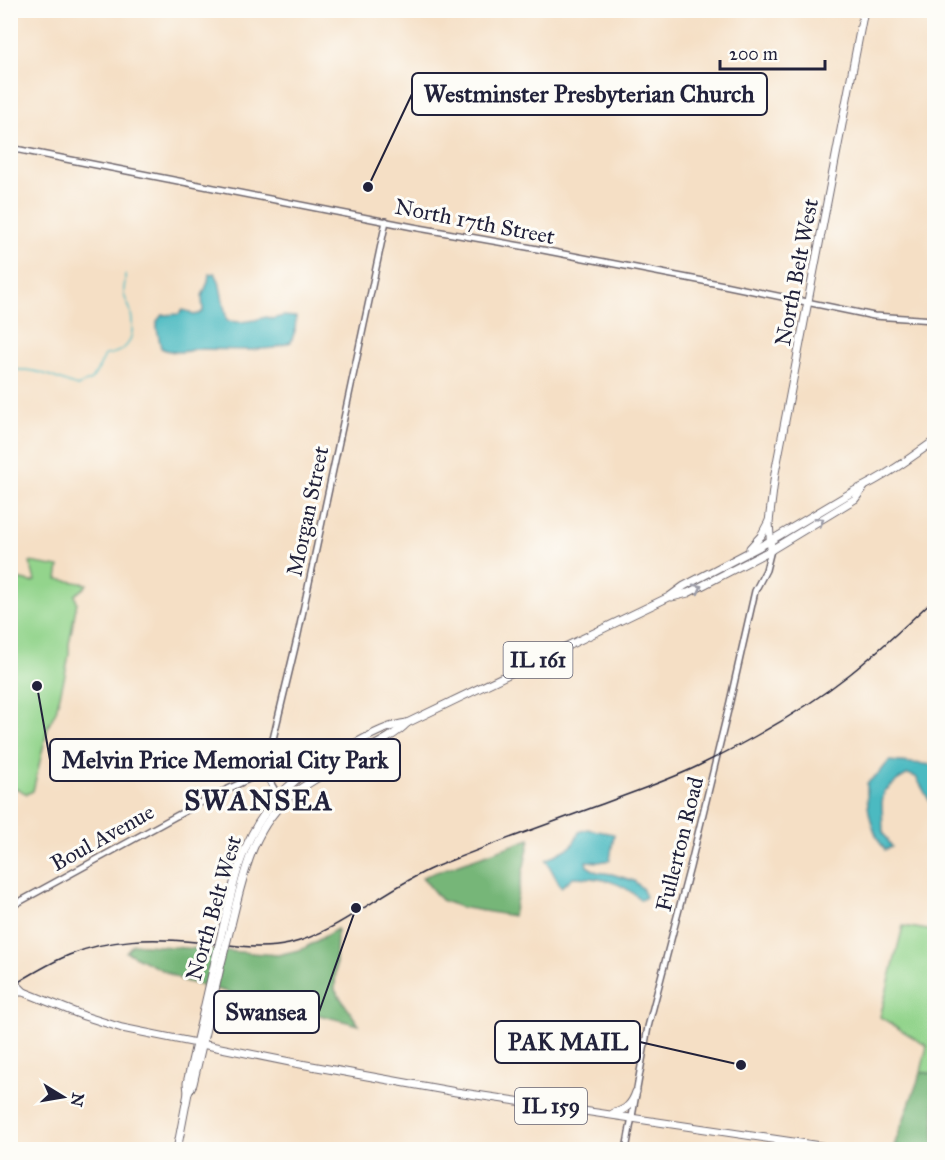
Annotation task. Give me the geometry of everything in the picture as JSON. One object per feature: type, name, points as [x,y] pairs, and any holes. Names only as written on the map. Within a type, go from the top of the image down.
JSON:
[{"type":"main road","name":"North Belt West","points":[[669,597],[688,593],[771,550],[770,518],[775,473],[864,10]]},
{"type":"main road","name":"IL 161","points":[[770,541],[865,486],[934,441]]},
{"type":"main road","name":"IL 161","points":[[771,550],[855,500],[865,486]]},
{"type":"main road","points":[[770,518],[774,528],[779,531],[794,527]]},
{"type":"main road","points":[[743,555],[761,536],[770,518]]},
{"type":"main road","name":"North Belt West","points":[[199,1043],[228,924],[251,851],[264,826],[285,802],[303,788],[396,733],[407,723],[669,597],[684,586],[770,541]]},
{"type":"main road","name":"North Belt West","points":[[228,924],[237,872],[245,849],[260,821],[279,796],[306,770],[324,759],[393,725],[407,723]]},
{"type":"main road","name":"IL 159","points":[[10,983],[18,986],[24,992]]},
{"type":"main road","name":"IL 159","points":[[10,990],[24,992],[122,1028],[365,1076],[847,1149]]},
{"type":"main road","name":"IL 161","points":[[177,1149],[188,1093],[193,1084],[199,1043]]},
{"type":"main road","points":[[609,1114],[628,1108],[636,1092]]},
{"type":"street","name":"North 17th Street","points":[[10,148],[874,316],[934,320]]},
{"type":"street","name":"Morgan Street","points":[[268,775],[268,758],[297,639],[386,221]]},
{"type":"street","name":"Fullerton Road","points":[[626,1149],[648,1027],[687,879],[753,599],[757,585],[766,570],[771,550]]},
{"type":"street","name":"Boul Avenue","points":[[268,775],[278,769],[355,740],[362,740]]},
{"type":"street","name":"Boul Avenue","points":[[10,907],[193,806],[243,783],[289,770],[322,770],[366,746],[373,745]]},
{"type":"street","points":[[268,758],[278,769]]},
{"type":"street","points":[[268,775],[279,796],[285,802]]},
{"type":"green space","points":[[30,562],[59,567],[57,579],[87,584],[75,595],[77,602],[65,675],[56,711],[48,727],[33,791],[27,794],[11,788],[10,578],[35,581]]},
{"type":"green space","points":[[530,839],[513,916],[460,907],[441,900],[422,877]]},
{"type":"green space","points":[[903,926],[934,931],[934,1074],[921,1072],[927,1046],[880,1017]]},
{"type":"green space","points":[[337,929],[335,990],[359,1025],[184,981],[126,952],[133,944],[278,955],[303,949]]},
{"type":"green space","points":[[921,1072],[934,1074],[934,1149],[894,1146]]},
{"type":"water","points":[[215,273],[219,281],[227,321],[241,322],[266,317],[273,319],[283,316],[296,317],[291,342],[274,348],[250,350],[195,349],[178,352],[161,348],[157,321],[162,315],[179,314],[183,310],[193,315],[203,311],[202,296],[209,274]]},
{"type":"water","points":[[889,761],[934,765],[934,809],[916,777],[908,774],[898,780],[884,792],[883,832],[892,847],[885,850],[870,818],[867,783]]},
{"type":"water","points":[[587,829],[614,834],[610,860],[586,861],[587,866],[597,872],[634,881],[642,888],[646,897],[641,900],[618,884],[592,878],[573,877],[561,887],[546,860],[572,846],[579,832]]},
{"type":"waterway","points":[[10,370],[37,372],[77,386],[91,380],[105,355],[121,350],[129,342],[131,336],[131,313],[124,294],[125,275]]},
{"type":"tram line","points":[[10,987],[69,955],[116,942],[164,940],[266,947],[289,944],[308,938],[435,867],[671,778],[741,744],[798,711],[833,687],[872,656],[934,599]]},
{"type":"place","name":"Westminster Presbyterian Church","points":[[368,187]]},
{"type":"place","name":"Melvin Price Memorial City Park","points":[[37,686]]},
{"type":"place","name":"Swansea","points":[[356,908]]},
{"type":"place","name":"PAK MAIL","points":[[741,1065]]},
{"type":"district","name":"SWANSEA","points":[[259,800]]}]
